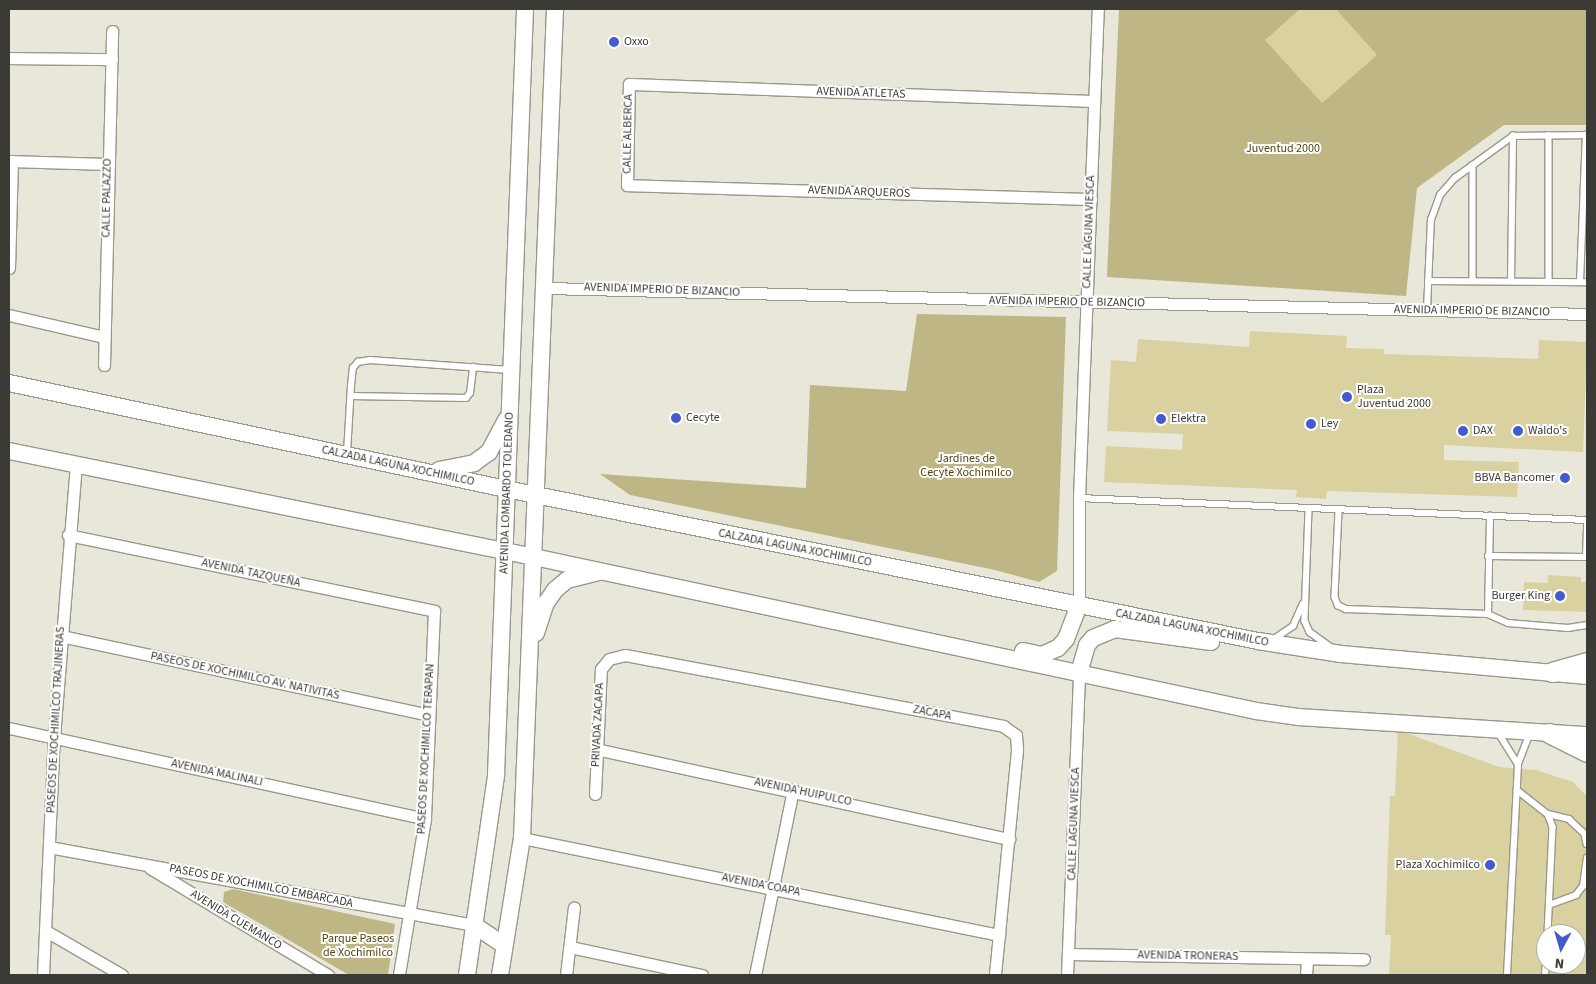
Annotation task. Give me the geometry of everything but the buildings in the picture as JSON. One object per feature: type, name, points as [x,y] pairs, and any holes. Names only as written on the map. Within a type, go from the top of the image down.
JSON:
[{"type":"main road","name":"AVENIDA LOMBARDO TOLEDANO","points":[[467,975],[496,775],[525,9]]},
{"type":"main road","points":[[500,975],[522,838],[546,288],[555,9]]},
{"type":"main road","name":"CALZADA LAGUNA XOCHIMILCO","points":[[9,383],[506,489],[1258,641],[1341,654],[1587,676]]},
{"type":"main road","points":[[428,472],[460,468],[474,463],[489,452],[510,411]]},
{"type":"main road","points":[[9,451],[534,556],[1273,714],[1587,735]]},
{"type":"main road","points":[[530,649],[546,603],[555,590],[568,580],[603,571]]},
{"type":"main road","points":[[850,623],[889,624],[1042,655],[1058,648],[1066,640],[1079,605]]},
{"type":"main road","points":[[1079,673],[1087,646],[1093,638],[1115,629],[1267,649],[1298,648]]},
{"type":"main road","points":[[1552,672],[1587,662]]},
{"type":"main road","points":[[1549,733],[1587,752]]},
{"type":"main road","points":[[474,925],[504,945]]},
{"type":"street","name":"CALLE LAGUNA VIESCA","points":[[1079,605],[1079,498],[1098,9]]},
{"type":"street","name":"CALLE PALAZZO","points":[[104,365],[107,164],[112,31]]},
{"type":"street","points":[[9,58],[112,59]]},
{"type":"street","name":"AVENIDA ATLETAS","points":[[629,84],[1094,101]]},
{"type":"street","name":"CALLE ALBERCA","points":[[627,185],[629,84]]},
{"type":"street","points":[[9,268],[10,161],[107,164]]},
{"type":"street","name":"AVENIDA ARQUEROS","points":[[627,185],[1090,199]]},
{"type":"street","name":"AVENIDA IMPERIO DE BIZANCIO","points":[[546,288],[1086,304],[1587,314]]},
{"type":"street","points":[[9,315],[104,337]]},
{"type":"street","name":"PASEOS DE XOCHIMILCO TRAJINERAS","points":[[43,975],[54,737],[68,535],[76,464]]},
{"type":"street","name":"AVENIDA TAZQUEÑA","points":[[68,535],[434,611]]},
{"type":"street","name":"PASEOS DE XOCHIMILCO TERAPAN","points":[[399,975],[425,819],[434,611]]},
{"type":"street","name":"PASEOS DE XOCHIMILCO AV. NATIVITAS","points":[[61,636],[428,716]]},
{"type":"street","name":"ZACAPA","points":[[609,659],[625,654],[1003,726],[1016,735],[1009,839],[995,975]]},
{"type":"street","name":"PRIVADA ZACAPA","points":[[595,794],[601,669],[609,659]]},
{"type":"street","name":"CALLE LAGUNA VIESCA","points":[[1067,975],[1079,673]]},
{"type":"street","name":"AVENIDA MALINALI","points":[[9,728],[425,819]]},
{"type":"street","name":"AVENIDA HUIPULCO","points":[[596,749],[793,790],[1009,839]]},
{"type":"street","points":[[755,975],[793,790]]},
{"type":"street","name":"AVENIDA COAPA","points":[[522,838],[773,887],[998,935]]},
{"type":"street","name":"PASEOS DE XOCHIMILCO EMBARCADA","points":[[49,847],[474,925]]},
{"type":"street","name":"AVENIDA CUEMANCO","points":[[144,865],[328,975]]},
{"type":"street","points":[[566,975],[574,907]]},
{"type":"street","points":[[46,931],[122,975]]},
{"type":"street","points":[[570,947],[702,975]]},
{"type":"street","name":"AVENIDA TRONERAS","points":[[1069,954],[1364,959]]},
{"type":"street","points":[[1306,975],[1307,959]]},
{"type":"lane","points":[[1549,135],[1550,282]]},
{"type":"lane","points":[[1427,310],[1428,281],[1434,208],[1440,195],[1472,165],[1513,136],[1587,135],[1584,282],[1428,281]]},
{"type":"lane","points":[[1511,282],[1513,136]]},
{"type":"lane","points":[[1472,165],[1474,281]]},
{"type":"lane","points":[[347,455],[350,396],[354,368],[358,362],[370,360],[511,370]]},
{"type":"lane","points":[[350,396],[464,399],[469,396],[473,367]]},
{"type":"lane","points":[[1079,498],[1309,510],[1587,520],[1586,557],[1488,556]]},
{"type":"lane","points":[[1309,510],[1304,602],[1305,620],[1310,632],[1341,654]]},
{"type":"lane","points":[[1339,511],[1335,597],[1338,605],[1346,609],[1488,614],[1508,623],[1568,628],[1587,625]]},
{"type":"lane","points":[[1488,614],[1490,516]]},
{"type":"lane","points":[[1258,641],[1274,639],[1288,630],[1304,602]]},
{"type":"lane","points":[[1497,730],[1518,764]]},
{"type":"lane","points":[[1508,975],[1518,764],[1530,732]]},
{"type":"lane","points":[[1517,790],[1548,814],[1569,819],[1585,834],[1587,844]]},
{"type":"lane","points":[[1548,814],[1553,827],[1548,924]]},
{"type":"lane","points":[[1549,905],[1576,895],[1583,886],[1587,858]]},
{"type":"green space","name":"Juventud 2000","points":[[1119,9],[1587,9],[1587,125],[1504,125],[1417,188],[1406,296],[1107,277]]},
{"type":"green space","name":"Jardines de Cecyte Xochimilco","points":[[917,314],[1066,317],[1057,571],[1039,582],[995,570],[630,495],[600,474],[806,488],[810,385],[906,391]]},
{"type":"green space","name":"Parque Paseos de Xochimilco","points":[[233,889],[395,924],[388,975],[349,975],[223,902],[224,892]]},
{"type":"place","name":"Oxxo","points":[[614,42]]},
{"type":"place","name":"Plaza Juventud 2000","points":[[1347,397]]},
{"type":"place","name":"Cecyte","points":[[676,418]]},
{"type":"place","name":"Elektra","points":[[1161,419]]},
{"type":"place","name":"Ley","points":[[1311,424]]},
{"type":"place","name":"DAX","points":[[1463,431]]},
{"type":"place","name":"Waldo's","points":[[1518,431]]},
{"type":"place","name":"BBVA Bancomer","points":[[1565,478]]},
{"type":"place","name":"Burger King","points":[[1560,596]]},
{"type":"place","name":"Plaza Xochimilco","points":[[1490,865]]}]
